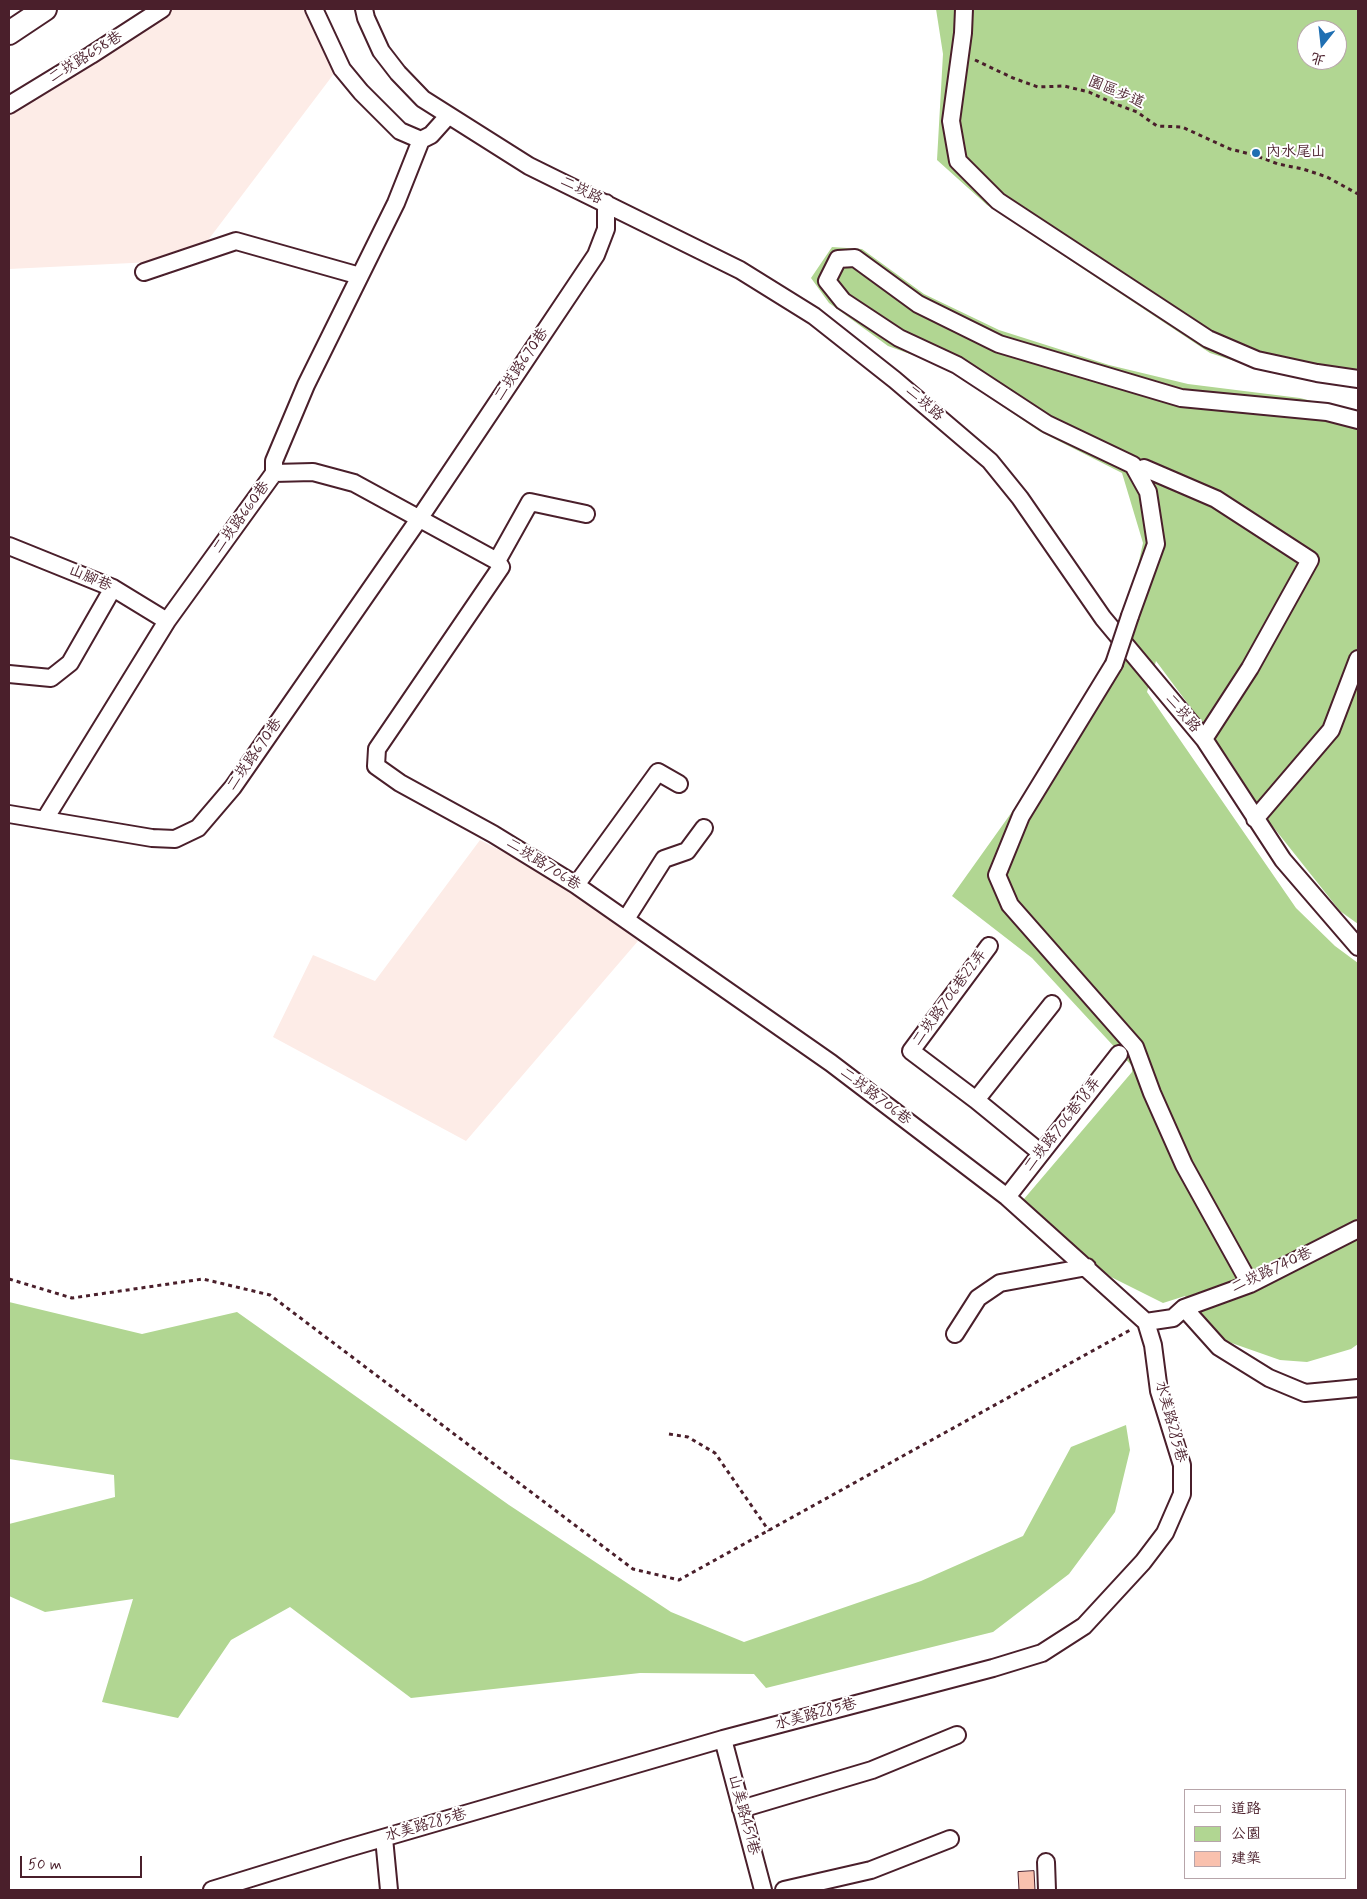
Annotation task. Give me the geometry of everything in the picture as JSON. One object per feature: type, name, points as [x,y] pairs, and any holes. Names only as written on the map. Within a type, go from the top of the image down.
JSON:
[{"type":"highway","points":[[9,33],[44,9]]},
{"type":"street","name":"二崁路658巷","points":[[9,105],[92,55],[162,9]]},
{"type":"street","points":[[314,9],[342,69],[361,92],[400,131],[421,140],[431,135],[448,116]]},
{"type":"street","name":"二崁路","points":[[364,9],[366,18],[381,51],[398,73],[423,99],[530,166],[740,270],[814,316],[895,380],[990,461],[1020,498],[1103,618],[1204,739],[1283,860],[1358,947]]},
{"type":"street","points":[[964,9],[963,33],[951,121],[958,161],[998,201],[1208,339],[1257,360],[1317,373],[1358,379]]},
{"type":"street","name":"二崁路660巷","points":[[45,819],[167,621],[274,472],[274,461],[306,385],[396,203],[421,140]]},
{"type":"street","name":"二崁路670巷","points":[[9,814],[152,838],[175,839],[198,828],[233,787],[419,519],[596,255],[606,230],[606,204]]},
{"type":"street","points":[[144,272],[236,241],[360,276]]},
{"type":"street","points":[[1250,1284],[1184,1166],[1152,1093],[1135,1047],[1010,905],[997,875],[1022,816],[1114,664],[1156,544],[1148,492],[1133,464],[1047,424],[957,365],[899,338],[843,301],[827,281],[838,259],[855,258],[918,304],[999,344],[1181,398],[1327,412],[1358,420]]},
{"type":"street","points":[[1144,468],[1216,500],[1310,560],[1250,668],[1204,739]]},
{"type":"street","points":[[274,472],[313,472],[354,483],[497,561],[530,502],[586,514]]},
{"type":"street","name":"山腳巷","points":[[9,546],[113,588],[167,621]]},
{"type":"street","name":"二崁路706巷","points":[[497,561],[501,567],[377,749],[376,766],[400,783],[493,834],[576,885],[831,1064],[1007,1197],[1146,1322]]},
{"type":"street","points":[[9,674],[51,678],[70,664],[113,588]]},
{"type":"street","points":[[1256,819],[1331,730],[1358,659]]},
{"type":"street","points":[[576,885],[658,772],[679,784]]},
{"type":"street","points":[[626,919],[664,859],[688,852],[704,828]]},
{"type":"street","name":"二崁路706巷22弄","points":[[976,1100],[911,1051],[989,946]]},
{"type":"street","points":[[1041,1153],[976,1100],[1052,1004]]},
{"type":"street","name":"二崁路706巷18弄","points":[[1007,1197],[1119,1054]]},
{"type":"street","name":"二崁路740巷","points":[[1184,1308],[1250,1284],[1358,1229]]},
{"type":"street","points":[[955,1334],[978,1298],[1000,1283],[1087,1267]]},
{"type":"street","points":[[1146,1322],[1173,1318],[1184,1308],[1219,1347],[1269,1378],[1305,1393],[1358,1388]]},
{"type":"street","name":"水美路285巷","points":[[212,1890],[723,1740],[994,1668],[1042,1653],[1084,1626],[1143,1562],[1165,1533],[1182,1494],[1182,1465],[1159,1391],[1153,1345],[1146,1322]]},
{"type":"street","points":[[741,1809],[872,1770],[956,1735]]},
{"type":"street","name":"山美路451巷","points":[[723,1740],[763,1890]]},
{"type":"street","points":[[384,1838],[389,1890]]},
{"type":"street","points":[[784,1890],[871,1870],[950,1838]]},
{"type":"street","points":[[1046,1862],[1047,1890]]},
{"type":"path","name":"園區步道","points":[[973,59],[1013,78],[1038,87],[1064,86],[1089,92],[1137,112],[1158,126],[1182,127],[1230,149],[1327,177],[1358,194]]},
{"type":"path","points":[[9,1279],[72,1298],[203,1279],[270,1295],[633,1569],[679,1580],[1146,1322]]},
{"type":"path","points":[[669,1434],[688,1438],[715,1453],[769,1531]]},
{"type":"shaded area","points":[[164,9],[317,9],[339,67],[193,260],[9,269],[9,113]]},
{"type":"shaded area","points":[[480,840],[560,881],[638,941],[466,1141],[273,1037],[313,955],[375,981]]},
{"type":"green space","points":[[936,9],[1358,9],[1358,388],[1305,380],[1262,370],[1210,353],[987,205],[937,160],[943,54]]},
{"type":"green space","points":[[832,247],[862,249],[924,294],[999,330],[1109,365],[1188,384],[1300,398],[1358,413],[1358,924],[1340,911],[1266,818],[1229,759],[1156,661],[1147,692],[1296,908],[1335,946],[1358,963],[1358,1344],[1351,1349],[1307,1362],[1280,1360],[1223,1340],[1208,1326],[1185,1296],[1163,1303],[1111,1277],[1018,1206],[1132,1072],[1132,1066],[1032,958],[952,896],[1029,788],[1113,649],[1128,611],[1143,543],[1122,473],[1039,431],[943,366],[888,346],[829,303],[811,278]]},
{"type":"green space","points":[[9,1302],[142,1334],[237,1312],[509,1505],[671,1612],[744,1642],[921,1581],[1023,1536],[1071,1447],[1126,1425],[1130,1450],[1115,1512],[1069,1574],[993,1632],[766,1688],[754,1674],[640,1673],[411,1698],[290,1607],[231,1640],[178,1718],[102,1702],[133,1599],[45,1612],[9,1596],[9,1524],[115,1497],[114,1475],[9,1459]]},
{"type":"building","points":[[1034,1871],[1035,1890],[1019,1890],[1018,1872]]},
{"type":"place","name":"內水尾山","points":[[1256,153]]}]
